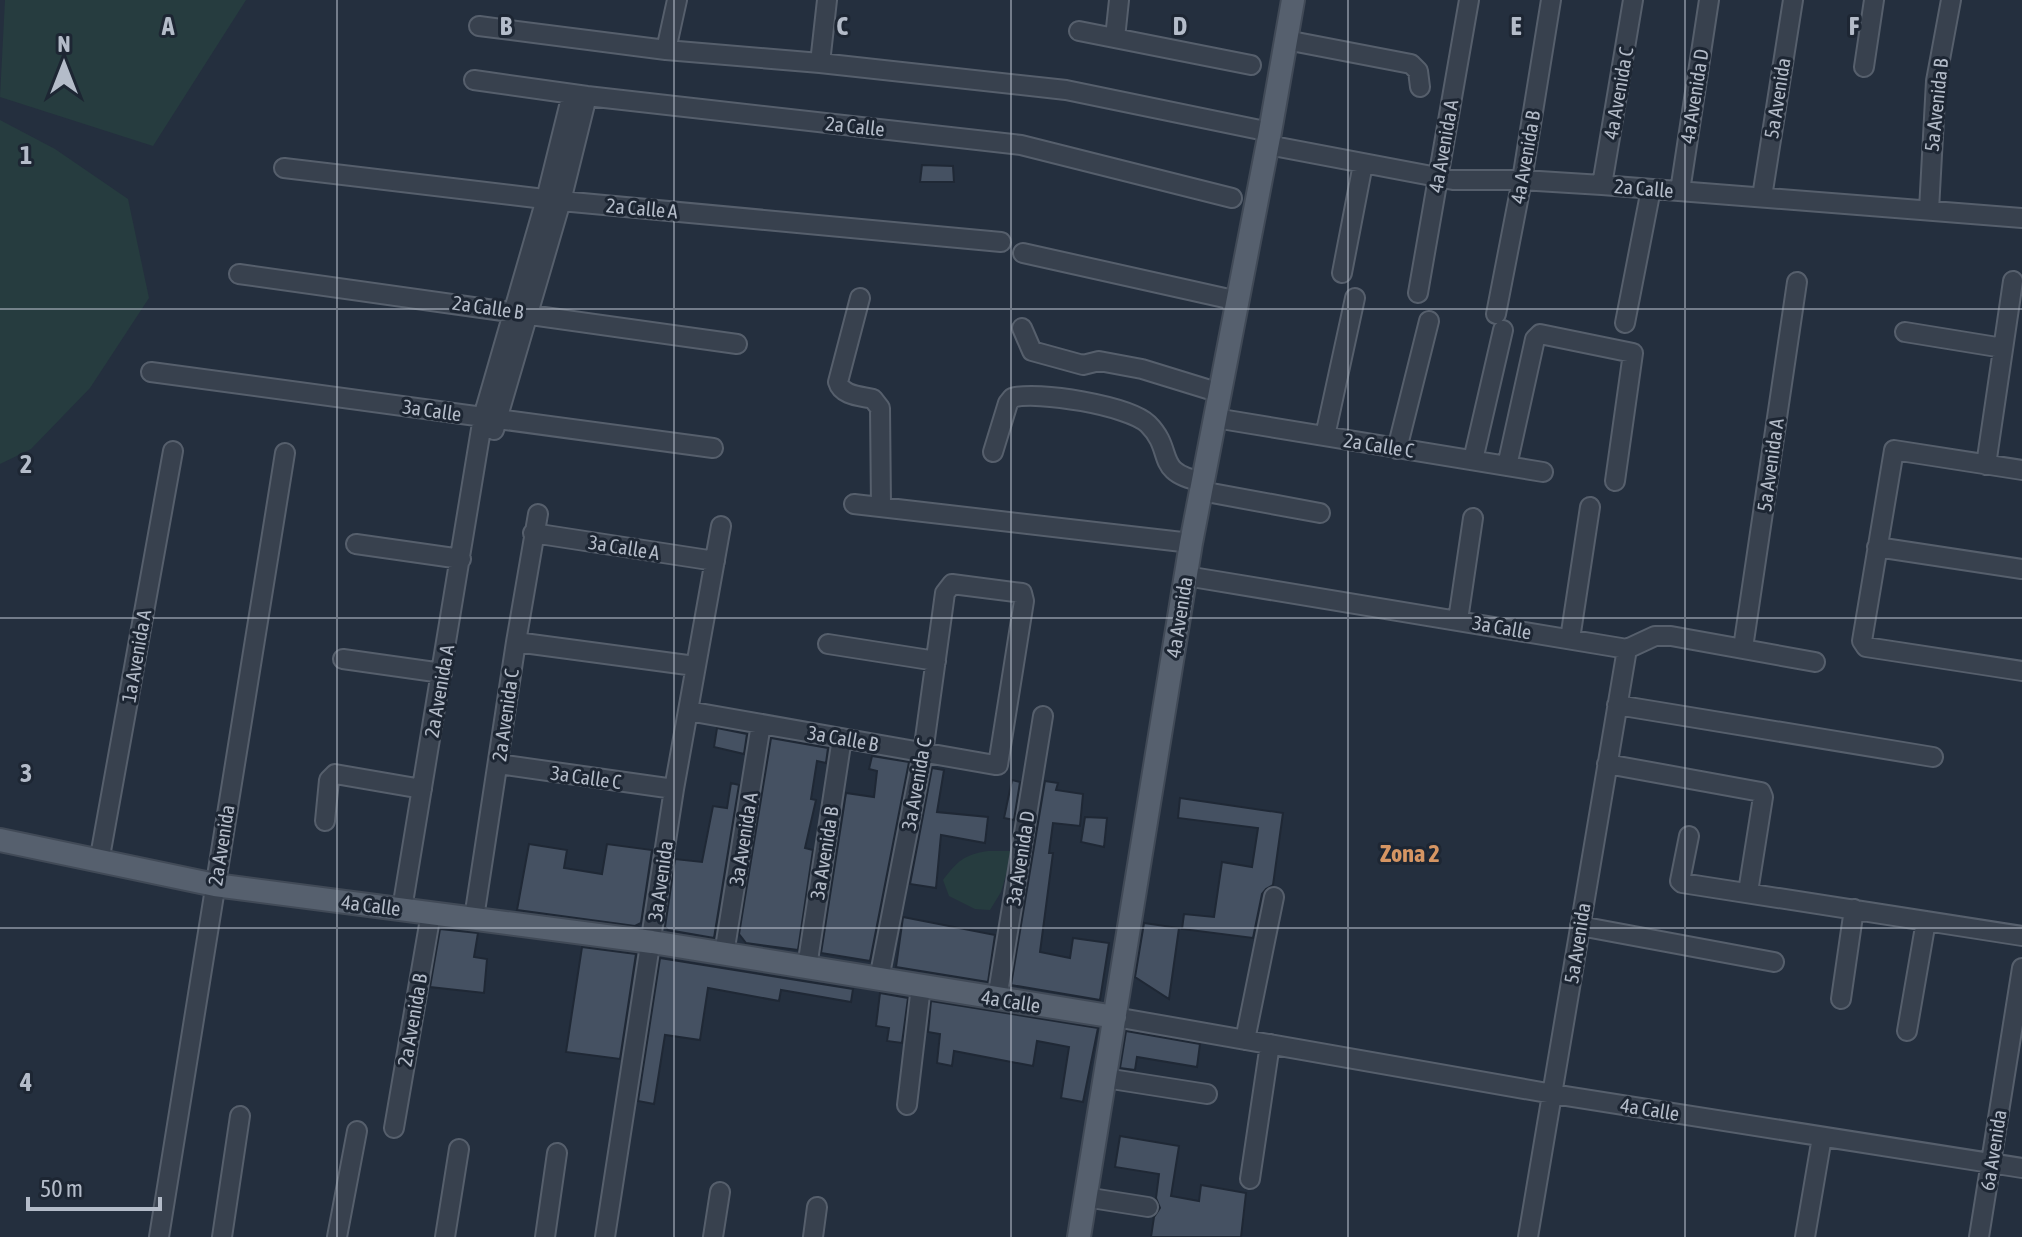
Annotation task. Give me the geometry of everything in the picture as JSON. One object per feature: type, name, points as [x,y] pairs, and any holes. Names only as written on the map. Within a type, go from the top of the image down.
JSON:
[{"type":"main road","name":"4a Avenida","points":[[1079,1237],[1191,543],[1293,0]]},
{"type":"main road","name":"4a Calle","points":[[0,840],[215,885],[652,942],[1115,1017]]},
{"type":"street","points":[[666,50],[677,0]]},
{"type":"street","points":[[820,63],[827,0]]},
{"type":"street","points":[[1115,38],[1119,0]]},
{"type":"street","name":"4a Avenida A","points":[[1418,293],[1469,0]]},
{"type":"street","name":"4a Avenida B","points":[[1473,460],[1500,322],[1551,0]]},
{"type":"street","name":"4a Avenida C","points":[[1602,185],[1633,0]]},
{"type":"street","name":"4a Avenida D","points":[[1680,191],[1709,0]]},
{"type":"street","name":"5a Avenida","points":[[1762,197],[1793,0]]},
{"type":"street","points":[[1864,67],[1874,0]]},
{"type":"street","name":"5a Avenida B","points":[[1929,210],[1936,81],[1951,0]]},
{"type":"street","name":"2a Calle","points":[[479,26],[666,50],[1066,90],[1363,164],[1437,178],[1602,185],[2022,218]]},
{"type":"street","points":[[1079,31],[1251,65]]},
{"type":"street","points":[[1286,40],[1411,64],[1418,71],[1420,87]]},
{"type":"street","name":"2a Calle","points":[[474,80],[1021,145],[1232,198]]},
{"type":"street","name":"2a Avenida A","points":[[402,909],[476,472],[554,200],[580,95]]},
{"type":"street","points":[[1342,273],[1363,164]]},
{"type":"street","name":"2a Calle A","points":[[284,168],[554,200],[1001,242]]},
{"type":"street","points":[[1625,323],[1651,189]]},
{"type":"street","points":[[1023,253],[1238,301]]},
{"type":"street","name":"2a Calle B","points":[[239,274],[737,344]]},
{"type":"street","points":[[1986,465],[2013,281]]},
{"type":"street","name":"5a Avenida A","points":[[1743,648],[1797,282]]},
{"type":"street","points":[[860,298],[838,382],[839,388],[845,392],[873,399],[880,408],[881,507]]},
{"type":"street","points":[[1325,436],[1355,298]]},
{"type":"street","points":[[1397,449],[1429,321]]},
{"type":"street","points":[[1022,328],[1032,351],[1044,356],[1083,365],[1099,361],[1118,364],[1220,393]]},
{"type":"street","points":[[1905,332],[2003,348]]},
{"type":"street","points":[[1507,466],[1535,339],[1540,334],[1633,353],[1615,481]]},
{"type":"street","name":"3a Calle","points":[[151,372],[713,448]]},
{"type":"street","points":[[993,452],[1012,398],[1026,396],[1112,406],[1147,422],[1161,442],[1166,460],[1176,474],[1202,486],[1320,513]]},
{"type":"street","name":"2a Calle C","points":[[1215,418],[1543,472]]},
{"type":"street","points":[[2022,470],[1894,450],[1863,645],[2022,671]]},
{"type":"street","name":"1a Avenida A","points":[[99,862],[173,451]]},
{"type":"street","name":"2a Avenida","points":[[159,1237],[285,453]]},
{"type":"street","points":[[854,504],[1191,543]]},
{"type":"street","points":[[1570,639],[1590,507]]},
{"type":"street","name":"2a Avenida C","points":[[474,918],[538,514]]},
{"type":"street","points":[[1458,620],[1473,518]]},
{"type":"street","name":"3a Avenida","points":[[605,1237],[674,789],[721,526]]},
{"type":"street","name":"3a Calle A","points":[[533,533],[715,561]]},
{"type":"street","points":[[356,544],[461,559]]},
{"type":"street","points":[[1877,547],[2022,569]]},
{"type":"street","name":"3a Calle","points":[[1186,576],[1627,649],[1655,636],[1671,636],[1815,662]]},
{"type":"street","name":"3a Avenida C","points":[[879,979],[923,753],[947,587],[952,584],[1022,593],[1024,601],[998,765]]},
{"type":"street","points":[[516,642],[695,666]]},
{"type":"street","points":[[828,644],[936,661]]},
{"type":"street","name":"5a Avenida","points":[[1528,1237],[1627,649]]},
{"type":"street","points":[[343,659],[442,673]]},
{"type":"street","points":[[1617,705],[1933,757]]},
{"type":"street","name":"3a Calle B","points":[[688,711],[998,765]]},
{"type":"street","name":"3a Avenida D","points":[[997,999],[1043,716]]},
{"type":"street","name":"3a Avenida A","points":[[724,954],[761,724]]},
{"type":"street","name":"3a Avenida B","points":[[807,967],[842,738]]},
{"type":"street","name":"3a Calle C","points":[[499,764],[674,789]]},
{"type":"street","points":[[1607,764],[1761,792],[1763,797],[1748,892]]},
{"type":"street","points":[[325,821],[332,775],[422,789]]},
{"type":"street","points":[[1689,836],[1680,882],[2022,936]]},
{"type":"street","points":[[1245,1040],[1274,897]]},
{"type":"street","points":[[1841,999],[1854,909]]},
{"type":"street","name":"2a Avenida B","points":[[394,1128],[431,913]]},
{"type":"street","points":[[1907,1031],[1926,921]]},
{"type":"street","points":[[1580,926],[1774,962]]},
{"type":"street","name":"6a Avenida","points":[[1979,1237],[2022,968]]},
{"type":"street","points":[[907,1105],[921,986]]},
{"type":"street","name":"4a Calle","points":[[1115,1017],[1553,1094],[2022,1168]]},
{"type":"street","points":[[1250,1179],[1270,1044]]},
{"type":"street","points":[[1105,1078],[1207,1094]]},
{"type":"street","points":[[222,1237],[240,1116]]},
{"type":"street","points":[[337,1237],[357,1131]]},
{"type":"street","points":[[1805,1237],[1822,1137]]},
{"type":"street","points":[[445,1237],[459,1149]]},
{"type":"street","points":[[545,1237],[557,1153]]},
{"type":"street","points":[[713,1237],[720,1192]]},
{"type":"street","points":[[1085,1197],[1148,1207]]},
{"type":"street","points":[[813,1237],[817,1207]]},
{"type":"green space","points":[[5,0],[246,0],[153,146],[0,97]]},
{"type":"green space","points":[[0,120],[55,149],[128,199],[149,298],[90,388],[31,449],[0,464]]},
{"type":"green space","points":[[988,851],[1013,851],[1001,892],[990,910],[975,909],[949,896],[943,880],[953,868],[967,857]]},
{"type":"building","points":[[922,165],[953,166],[954,182],[920,182]]},
{"type":"building","points":[[717,728],[747,734],[744,754],[714,747]]},
{"type":"building","points":[[771,738],[828,748],[826,763],[817,761],[811,799],[816,800],[805,848],[813,850],[798,950],[746,943],[739,934]]},
{"type":"building","points":[[872,756],[909,762],[870,961],[821,953],[846,793],[874,797],[877,771],[869,769]]},
{"type":"building","points":[[932,768],[944,770],[937,812],[988,817],[985,843],[941,835],[936,888],[910,884]]},
{"type":"building","points":[[1012,780],[1020,782],[1014,820],[1004,818]]},
{"type":"building","points":[[1045,781],[1058,783],[1056,790],[1083,794],[1080,826],[1053,823],[1049,853],[1053,853],[1040,952],[1070,958],[1073,938],[1109,943],[1100,1000],[1011,985]]},
{"type":"building","points":[[731,783],[739,785],[714,938],[668,930],[665,927],[675,859],[702,862],[713,806],[727,808]]},
{"type":"building","points":[[1180,798],[1283,813],[1273,885],[1262,894],[1253,938],[1182,929],[1184,914],[1214,917],[1222,862],[1252,867],[1258,828],[1178,818]]},
{"type":"building","points":[[1085,817],[1107,818],[1104,847],[1081,842]]},
{"type":"building","points":[[529,844],[567,850],[564,868],[602,874],[607,844],[652,850],[641,923],[635,926],[517,910]]},
{"type":"building","points":[[903,917],[995,935],[988,982],[896,967]]},
{"type":"building","points":[[1144,923],[1179,928],[1169,999],[1135,977]]},
{"type":"building","points":[[440,929],[478,933],[474,957],[487,959],[484,993],[430,987]]},
{"type":"building","points":[[582,947],[636,954],[620,1059],[566,1052]]},
{"type":"building","points":[[660,958],[853,989],[851,1002],[781,990],[779,1001],[708,988],[700,1040],[665,1035],[654,1104],[638,1101]]},
{"type":"building","points":[[880,993],[908,998],[902,1043],[887,1041],[889,1028],[876,1026]]},
{"type":"building","points":[[931,1001],[1098,1028],[1083,1102],[1061,1098],[1069,1047],[1037,1041],[1033,1066],[954,1051],[952,1066],[937,1063],[940,1034],[928,1032]]},
{"type":"building","points":[[1126,1031],[1200,1044],[1197,1067],[1137,1057],[1135,1070],[1120,1068]]},
{"type":"building","points":[[1120,1136],[1179,1146],[1171,1196],[1199,1201],[1201,1185],[1246,1193],[1241,1237],[1151,1237],[1154,1217],[1160,1208],[1156,1198],[1159,1174],[1115,1167]]},
{"type":"district","name":"Zona 2","points":[[1410,853]]}]
